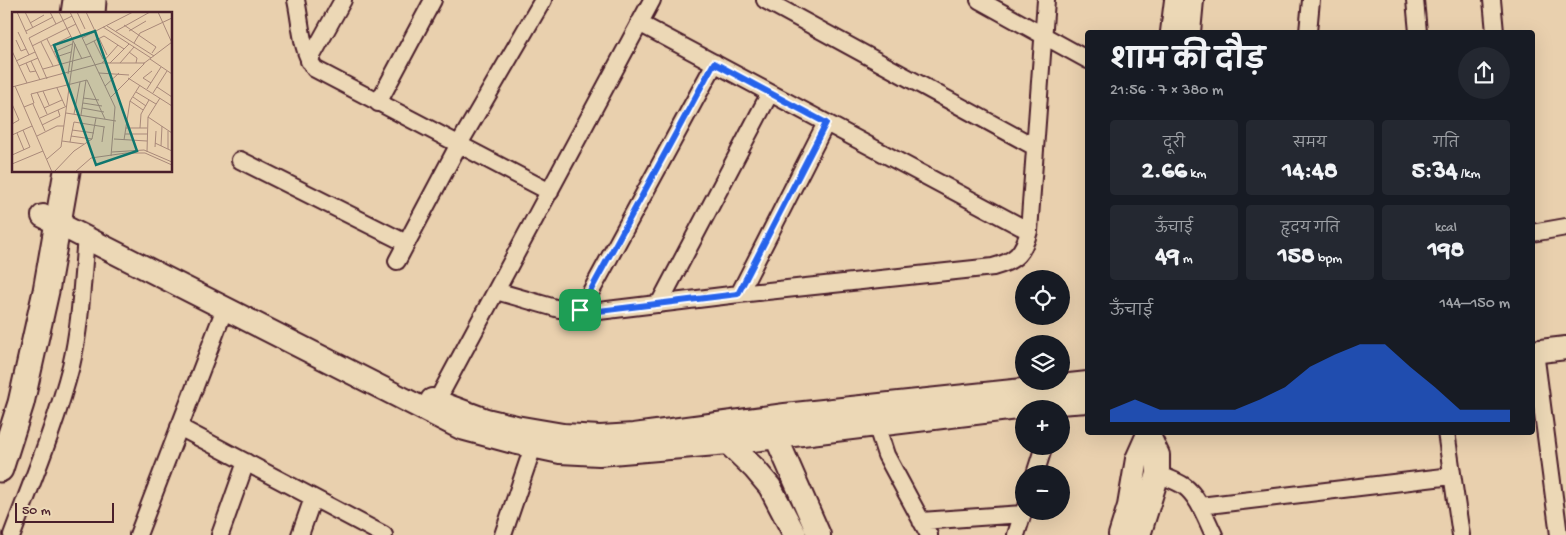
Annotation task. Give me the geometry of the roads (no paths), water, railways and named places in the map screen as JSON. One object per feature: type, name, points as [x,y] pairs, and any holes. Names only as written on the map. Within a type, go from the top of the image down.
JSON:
[{"type":"main road","points":[[0,469],[21,403],[46,291],[52,212],[50,172]]},
{"type":"main road","points":[[0,415],[12,381],[52,212],[67,172]]},
{"type":"street","points":[[296,0],[309,61],[315,69],[550,192]]},
{"type":"street","points":[[309,61],[343,0]]},
{"type":"street","points":[[378,103],[433,0]]},
{"type":"street","points":[[397,261],[459,144],[543,0]]},
{"type":"street","points":[[433,408],[652,0]]},
{"type":"street","points":[[765,0],[1035,147]]},
{"type":"street","points":[[979,0],[1085,58]]},
{"type":"street","points":[[496,290],[559,309],[599,311],[993,267],[1008,263],[1019,253],[1029,231],[1046,0]]},
{"type":"street","points":[[1172,30],[1176,0]]},
{"type":"street","points":[[1189,30],[1192,0]]},
{"type":"street","points":[[1308,30],[1311,0]]},
{"type":"street","points":[[1415,0],[1418,30]]},
{"type":"street","points":[[1492,0],[1494,30]]},
{"type":"street","points":[[639,23],[1029,231]]},
{"type":"street","points":[[580,310],[714,63]]},
{"type":"street","points":[[659,304],[770,93]]},
{"type":"street","points":[[738,294],[826,123]]},
{"type":"street","points":[[240,160],[406,243]]},
{"type":"street","points":[[52,212],[86,237],[225,308],[433,408],[486,420],[563,435],[600,436],[761,432],[876,424],[1015,410]]},
{"type":"street","points":[[52,212],[384,374],[461,428],[533,447],[560,452],[600,454],[728,443],[761,432],[1085,384]]},
{"type":"street","points":[[1535,233],[1566,227]]},
{"type":"street","points":[[12,535],[48,442],[71,364],[79,321],[86,237]]},
{"type":"street","points":[[138,535],[225,308]]},
{"type":"street","points":[[1535,352],[1566,348]]},
{"type":"street","points":[[1535,359],[1561,532]]},
{"type":"street","points":[[1070,404],[1085,401]]},
{"type":"street","points":[[876,424],[886,454],[925,528],[1015,513]]},
{"type":"street","points":[[179,427],[313,498],[374,533]]},
{"type":"street","points":[[761,432],[819,535]]},
{"type":"street","points":[[1120,535],[1129,506],[1137,459],[1148,435]]},
{"type":"street","points":[[1139,535],[1158,474],[1158,455],[1149,435]]},
{"type":"street","points":[[1446,435],[1460,535]]},
{"type":"street","points":[[728,443],[754,468],[770,487],[795,535]]},
{"type":"street","points":[[503,535],[533,447]]},
{"type":"street","points":[[220,535],[246,462]]},
{"type":"street","points":[[1158,474],[1184,486],[1191,492],[1214,535]]},
{"type":"street","points":[[1200,506],[1452,476]]},
{"type":"street","points":[[300,535],[313,498]]},
{"type":"street","points":[[1016,535],[1021,520]]}]
